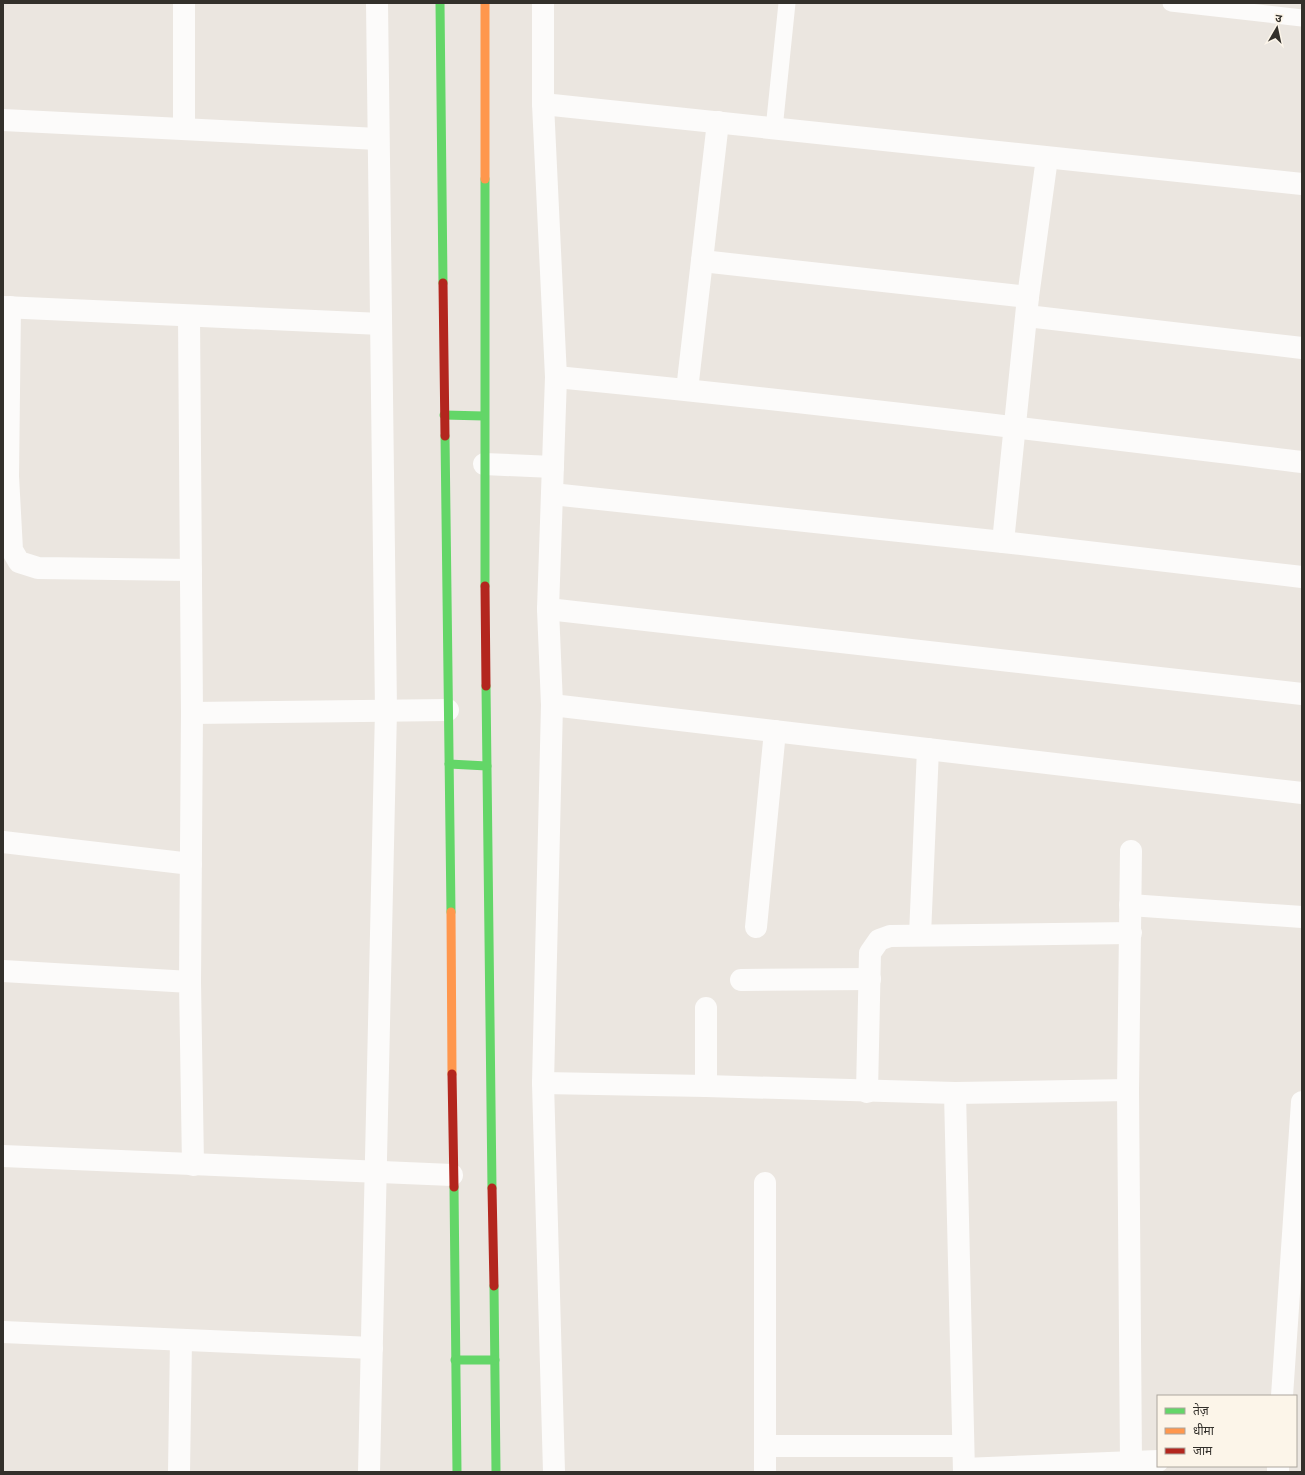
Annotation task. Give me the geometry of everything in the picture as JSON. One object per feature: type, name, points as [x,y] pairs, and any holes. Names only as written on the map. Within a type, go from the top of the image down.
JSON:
[{"type":"street","points":[[184,3],[184,128]]},
{"type":"street","points":[[369,1472],[386,710],[377,3]]},
{"type":"street","points":[[440,3],[449,764],[452,1175],[457,1472]]},
{"type":"street","points":[[485,3],[484,464],[496,1472]]},
{"type":"street","points":[[543,3],[543,104],[556,377],[548,609],[552,705],[543,1083],[554,1472]]},
{"type":"street","points":[[543,104],[1302,184]]},
{"type":"street","points":[[3,120],[378,139]]},
{"type":"street","points":[[687,390],[718,122]]},
{"type":"street","points":[[1003,542],[1016,427],[1027,306],[1047,158]]},
{"type":"street","points":[[702,261],[1027,306],[1302,348]]},
{"type":"street","points":[[191,570],[38,568],[19,562],[12,550],[6,476],[6,307],[189,317],[381,324]]},
{"type":"street","points":[[189,317],[192,713],[190,982],[193,1165]]},
{"type":"street","points":[[556,377],[687,390],[1016,427],[1302,462]]},
{"type":"street","points":[[444,415],[484,416]]},
{"type":"street","points":[[484,464],[553,467]]},
{"type":"street","points":[[552,494],[1003,542],[1302,577]]},
{"type":"street","points":[[548,609],[1302,694]]},
{"type":"street","points":[[552,705],[1302,793]]},
{"type":"street","points":[[192,713],[448,710]]},
{"type":"street","points":[[756,927],[775,731]]},
{"type":"street","points":[[920,935],[928,749]]},
{"type":"street","points":[[449,764],[487,766]]},
{"type":"street","points":[[3,842],[191,864]]},
{"type":"street","points":[[1130,1462],[1128,1090],[1131,851]]},
{"type":"street","points":[[1130,905],[1302,917]]},
{"type":"street","points":[[868,1092],[870,953],[878,940],[890,936],[920,935],[1131,933]]},
{"type":"street","points":[[3,971],[190,982]]},
{"type":"street","points":[[742,980],[870,979]]},
{"type":"street","points":[[706,1008],[706,1086]]},
{"type":"street","points":[[543,1083],[706,1086],[868,1092],[955,1093],[1128,1090]]},
{"type":"street","points":[[955,1093],[964,1471],[1130,1462],[1157,1462]]},
{"type":"street","points":[[1282,1395],[1302,1102]]},
{"type":"street","points":[[3,1156],[452,1175]]},
{"type":"street","points":[[765,1182],[766,1472]]},
{"type":"street","points":[[3,1332],[372,1348]]},
{"type":"street","points":[[179,1472],[181,1340]]},
{"type":"street","points":[[455,1360],[495,1360]]},
{"type":"street","points":[[765,1446],[963,1446]]},
{"type":"lane","points":[[774,129],[787,3]]},
{"type":"lane","points":[[1171,3],[1302,18]]},
{"type":"traffic: fast","points":[[440,3],[443,283]]},
{"type":"traffic: fast","points":[[485,179],[485,586]]},
{"type":"traffic: fast","points":[[444,415],[484,416]]},
{"type":"traffic: fast","points":[[445,436],[451,912]]},
{"type":"traffic: fast","points":[[486,686],[492,1188]]},
{"type":"traffic: fast","points":[[449,764],[487,766]]},
{"type":"traffic: fast","points":[[454,1187],[457,1472]]},
{"type":"traffic: fast","points":[[494,1286],[496,1472]]},
{"type":"traffic: fast","points":[[455,1360],[495,1360]]},
{"type":"traffic: slow","points":[[485,3],[485,179]]},
{"type":"traffic: slow","points":[[451,912],[452,1074]]},
{"type":"traffic: jam","points":[[443,283],[445,436]]},
{"type":"traffic: jam","points":[[485,586],[486,686]]},
{"type":"traffic: jam","points":[[452,1074],[454,1187]]},
{"type":"traffic: jam","points":[[492,1188],[494,1286]]}]
